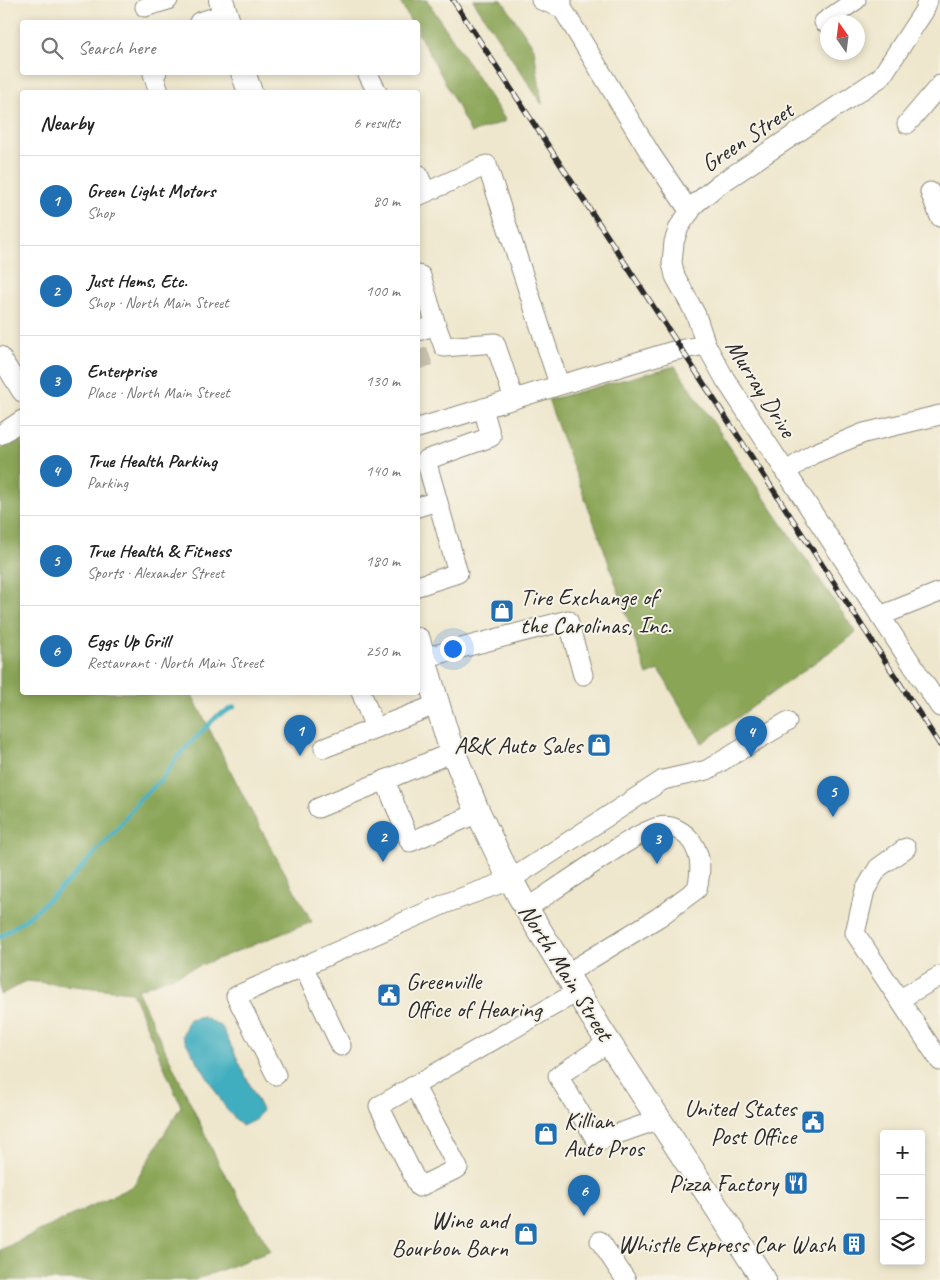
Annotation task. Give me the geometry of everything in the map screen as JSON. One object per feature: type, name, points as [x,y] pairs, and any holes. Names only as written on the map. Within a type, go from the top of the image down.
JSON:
[{"type":"main road","points":[[244,75],[249,90]]},
{"type":"main road","name":"North Main Street","points":[[420,649],[453,752],[478,813],[510,880],[609,1042],[764,1280]]},
{"type":"street","points":[[146,10],[168,0]]},
{"type":"street","points":[[541,0],[562,4],[650,153],[690,212]]},
{"type":"street","points":[[834,15],[856,0]]},
{"type":"street","name":"Green Street","points":[[706,345],[696,314],[675,276],[672,263],[674,242],[679,227],[695,204],[717,186],[881,77],[924,11],[928,0]]},
{"type":"street","points":[[204,20],[225,12]]},
{"type":"street","points":[[153,75],[158,90]]},
{"type":"street","points":[[368,75],[376,90]]},
{"type":"street","points":[[907,124],[940,85]]},
{"type":"street","points":[[422,194],[487,165],[559,384]]},
{"type":"street","points":[[930,192],[940,217]]},
{"type":"street","points":[[420,276],[436,325],[435,350],[495,343],[514,399]]},
{"type":"street","points":[[420,330],[436,325]]},
{"type":"street","name":"Murray Drive","points":[[420,427],[673,351],[706,345],[725,379],[785,472],[940,707]]},
{"type":"street","points":[[0,356],[20,389]]},
{"type":"street","points":[[420,585],[458,573],[426,460],[491,437],[483,408]]},
{"type":"street","points":[[785,472],[813,454],[864,433],[940,415]]},
{"type":"street","points":[[0,435],[20,421]]},
{"type":"street","points":[[420,506],[437,501]]},
{"type":"street","points":[[880,616],[940,592]]},
{"type":"street","points":[[420,649],[568,620],[583,675]]},
{"type":"street","points":[[362,695],[375,728]]},
{"type":"street","points":[[324,748],[438,704]]},
{"type":"street","points":[[276,1075],[236,996],[446,903],[510,880],[663,780],[707,770],[787,722]]},
{"type":"street","points":[[318,808],[453,752]]},
{"type":"street","points":[[385,780],[410,842],[478,813]]},
{"type":"street","points":[[414,1085],[458,1168],[419,1187],[379,1106],[572,983],[697,889],[700,861],[698,850],[687,835],[674,828],[660,826],[638,836],[585,868],[526,909]]},
{"type":"street","points":[[906,848],[878,868],[865,890],[855,933],[940,1061]]},
{"type":"street","points":[[303,966],[341,1046]]},
{"type":"street","points":[[900,999],[940,976]]},
{"type":"street","points":[[609,1042],[558,1076],[597,1142],[660,1119]]},
{"type":"street","points":[[600,1241],[626,1280]]},
{"type":"green space","points":[[399,0],[427,0],[506,121],[471,133],[420,37],[420,20],[410,20]]},
{"type":"green space","points":[[473,0],[502,0],[534,48],[542,104]]},
{"type":"green space","points":[[675,366],[856,633],[702,743],[659,670],[647,675],[604,549],[548,400]]},
{"type":"green space","points":[[20,435],[20,695],[192,695],[251,811],[312,922],[137,990],[220,1166],[271,1251],[195,1280],[0,1280],[0,1250],[133,1186],[181,1106],[132,992],[26,981],[0,995],[0,449]]},
{"type":"water","points":[[203,1016],[222,1027],[262,1110],[255,1120],[242,1126],[227,1110],[182,1036],[189,1019]]},
{"type":"waterway","points":[[0,937],[31,915],[69,881],[118,828],[139,800],[162,779],[178,756],[217,716],[234,707]]},
{"type":"tunnel","points":[[420,359],[430,356]]},
{"type":"railway","points":[[453,0],[940,745]]},
{"type":"place","name":"Tire Exchange of the Carolinas, Inc.","points":[[502,611]]},
{"type":"place","name":"A&K Auto Sales","points":[[599,745]]},
{"type":"place","name":"Green Light Motors","points":[[300,756]]},
{"type":"place","name":"True Health Parking","points":[[751,757]]},
{"type":"place","name":"True Health & Fitness","points":[[833,817]]},
{"type":"place","name":"Just Hems, Etc.","points":[[383,862]]},
{"type":"place","name":"Enterprise","points":[[657,864]]},
{"type":"place","name":"Greenville Office of Hearing","points":[[389,995]]},
{"type":"place","name":"United States Post Office","points":[[813,1122]]},
{"type":"place","name":"Killian Auto Pros","points":[[546,1134]]},
{"type":"place","name":"Pizza Factory","points":[[796,1183]]},
{"type":"place","name":"Eggs Up Grill","points":[[584,1216]]},
{"type":"place","name":"Wine and Bourbon Barn","points":[[526,1234]]},
{"type":"place","name":"Whistle Express Car Wash","points":[[854,1244]]}]
